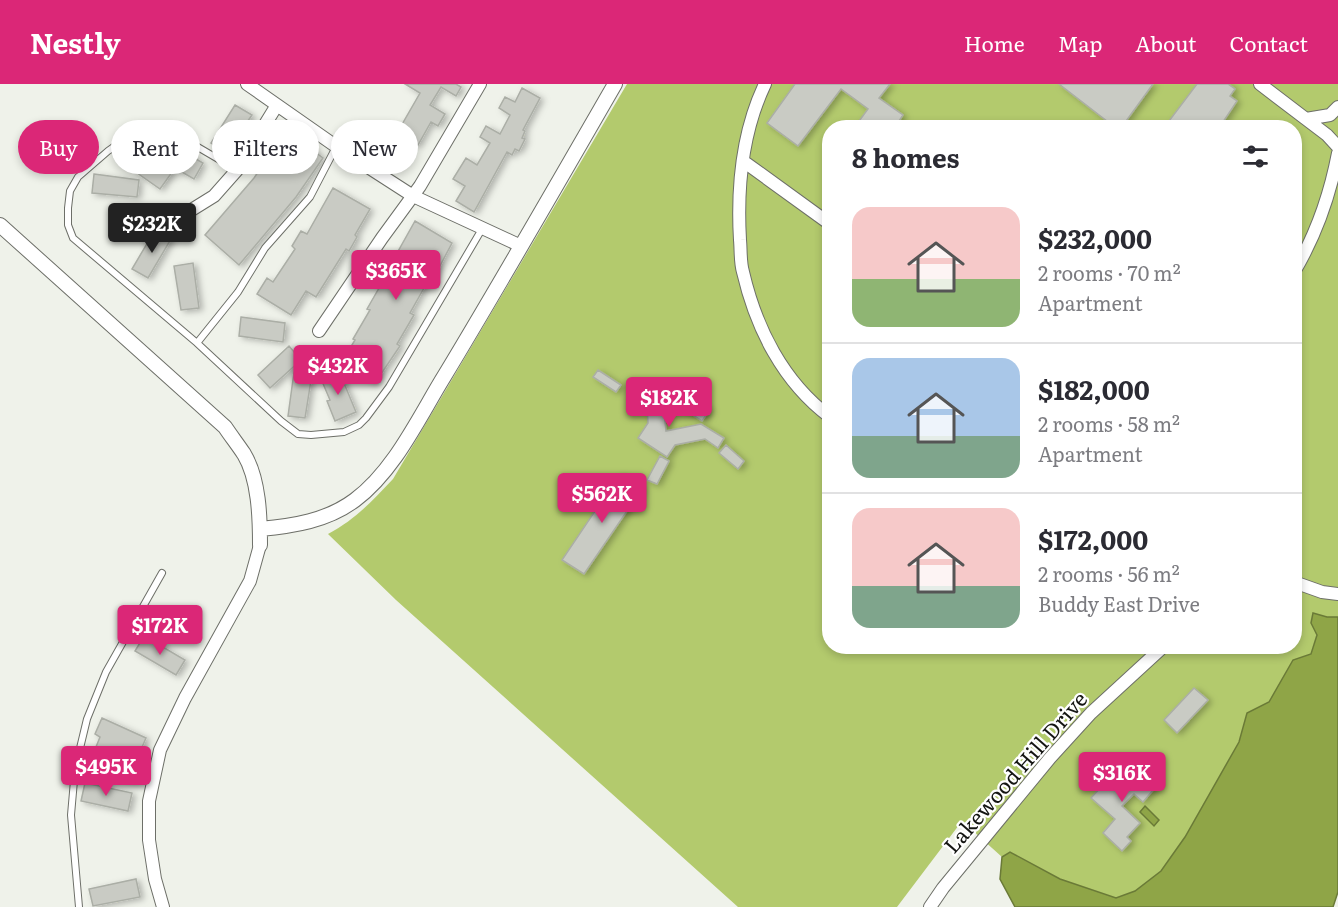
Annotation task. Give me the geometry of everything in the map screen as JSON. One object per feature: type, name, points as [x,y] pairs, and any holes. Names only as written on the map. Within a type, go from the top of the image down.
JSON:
[{"type":"street","points":[[247,84],[331,143]]},
{"type":"street","points":[[319,331],[413,196],[480,84]]},
{"type":"street","points":[[260,529],[291,526],[325,517],[354,501],[379,477],[400,448],[615,84]]},
{"type":"street","points":[[765,84],[750,125],[743,161],[739,210],[742,270],[755,313],[771,349],[786,372],[813,405],[822,411]]},
{"type":"street","points":[[1260,84],[1327,135],[1338,147]]},
{"type":"street","points":[[268,120],[277,105]]},
{"type":"street","points":[[1306,119],[1330,115],[1338,107]]},
{"type":"street","points":[[1302,256],[1318,225],[1333,178],[1338,153]]},
{"type":"street","points":[[743,161],[822,218]]},
{"type":"street","points":[[185,214],[214,196],[233,174]]},
{"type":"street","points":[[379,174],[413,196],[521,246]]},
{"type":"street","points":[[0,225],[225,427],[245,455],[258,500],[261,545],[250,581],[185,698],[160,750],[149,801],[149,830],[155,879],[162,907]]},
{"type":"street","points":[[1302,585],[1322,592],[1338,594]]},
{"type":"street","name":"Lakewood Hill Drive","points":[[930,907],[1050,758],[1090,713],[1155,654]]},
{"type":"lane","points":[[212,155],[167,129],[136,131],[78,177],[70,191],[68,225],[73,238],[197,343],[298,434],[344,432],[366,418],[389,387],[482,229]]},
{"type":"lane","points":[[197,343],[238,292],[265,248],[310,197],[331,158]]},
{"type":"lane","points":[[79,907],[71,815],[75,769],[87,719],[106,672],[162,573]]},
{"type":"shaded area","points":[[627,84],[1338,84],[1338,617],[1313,613],[1311,623],[1317,634],[1311,654],[1293,660],[1269,702],[1247,713],[1239,742],[1185,837],[1161,871],[1135,891],[1116,898],[1060,879],[1010,852],[1002,857],[962,821],[897,907],[738,907],[396,600],[328,534],[370,503],[393,479]]},
{"type":"shaded area","points":[[1313,613],[1338,617],[1338,892],[1333,907],[1015,907],[1000,879],[1002,857],[1010,852],[1060,879],[1116,898],[1135,891],[1161,871],[1185,837],[1239,742],[1247,713],[1269,702],[1293,660],[1311,654],[1317,635],[1311,623]]},
{"type":"shaded area","points":[[1145,806],[1159,820],[1154,826],[1140,812]]},
{"type":"building","points":[[405,84],[456,84],[461,87],[456,96],[441,87],[430,105],[445,114],[438,126],[431,122],[418,145],[418,120],[404,120],[420,93]]},
{"type":"building","points":[[795,84],[890,84],[879,98],[903,115],[900,120],[860,120],[868,109],[841,89],[798,146],[767,123]]},
{"type":"building","points":[[1059,84],[1153,84],[1127,120],[1106,120]]},
{"type":"building","points":[[1197,84],[1228,84],[1235,89],[1230,96],[1237,101],[1224,120],[1170,120]]},
{"type":"building","points":[[522,88],[540,98],[523,130],[525,131],[522,138],[525,139],[519,151],[515,149],[512,155],[507,152],[474,212],[456,201],[465,186],[453,179],[466,158],[477,165],[490,143],[480,137],[486,126],[500,134],[510,115],[499,108],[505,97],[515,102]]},
{"type":"building","points":[[235,105],[252,115],[249,120],[226,120]]},
{"type":"building","points":[[94,174],[139,180],[137,197],[92,193]]},
{"type":"building","points":[[139,174],[171,174],[160,189]]},
{"type":"building","points":[[185,174],[197,174],[194,179]]},
{"type":"building","points":[[257,174],[312,174],[296,197],[239,265],[205,235]]},
{"type":"building","points":[[333,188],[370,209],[349,251],[346,249],[316,297],[306,291],[291,315],[257,294],[267,278],[273,282],[295,249],[292,246],[301,231],[307,234]]},
{"type":"building","points":[[415,221],[452,243],[431,283],[428,281],[410,313],[414,315],[397,344],[400,346],[375,383],[341,363],[370,310],[367,309],[379,288],[375,286],[384,270],[387,271]]},
{"type":"building","points":[[155,230],[171,239],[148,278],[132,269]]},
{"type":"building","points":[[193,263],[199,308],[181,310],[174,266]]},
{"type":"building","points":[[241,317],[285,323],[283,342],[239,336]]},
{"type":"building","points":[[289,346],[301,360],[270,388],[258,375]]},
{"type":"building","points":[[598,370],[621,385],[616,392],[593,377]]},
{"type":"building","points":[[339,371],[356,412],[335,421],[327,401],[330,400],[321,379]]},
{"type":"building","points":[[294,372],[312,374],[305,418],[288,416]]},
{"type":"building","points":[[669,383],[710,409],[702,421],[662,395]]},
{"type":"building","points":[[638,387],[663,402],[666,431],[701,424],[724,438],[718,448],[705,439],[675,445],[667,457],[638,438],[648,423],[647,406],[632,397]]},
{"type":"building","points":[[726,445],[744,461],[738,469],[719,453]]},
{"type":"building","points":[[660,456],[669,461],[657,484],[647,480]]},
{"type":"building","points":[[620,474],[642,489],[584,574],[562,560]]},
{"type":"building","points":[[144,636],[185,660],[176,675],[135,651]]},
{"type":"building","points":[[1194,688],[1208,700],[1177,733],[1164,720]]},
{"type":"building","points":[[102,718],[146,738],[135,763],[140,765],[133,781],[89,764],[100,737],[95,734]]},
{"type":"building","points":[[1124,762],[1154,789],[1143,802],[1134,794],[1122,806],[1140,823],[1127,837],[1131,841],[1122,851],[1103,833],[1115,819],[1091,798]]},
{"type":"building","points":[[85,783],[132,793],[128,811],[81,801]]},
{"type":"building","points":[[136,879],[140,897],[93,906],[89,889]]}]
